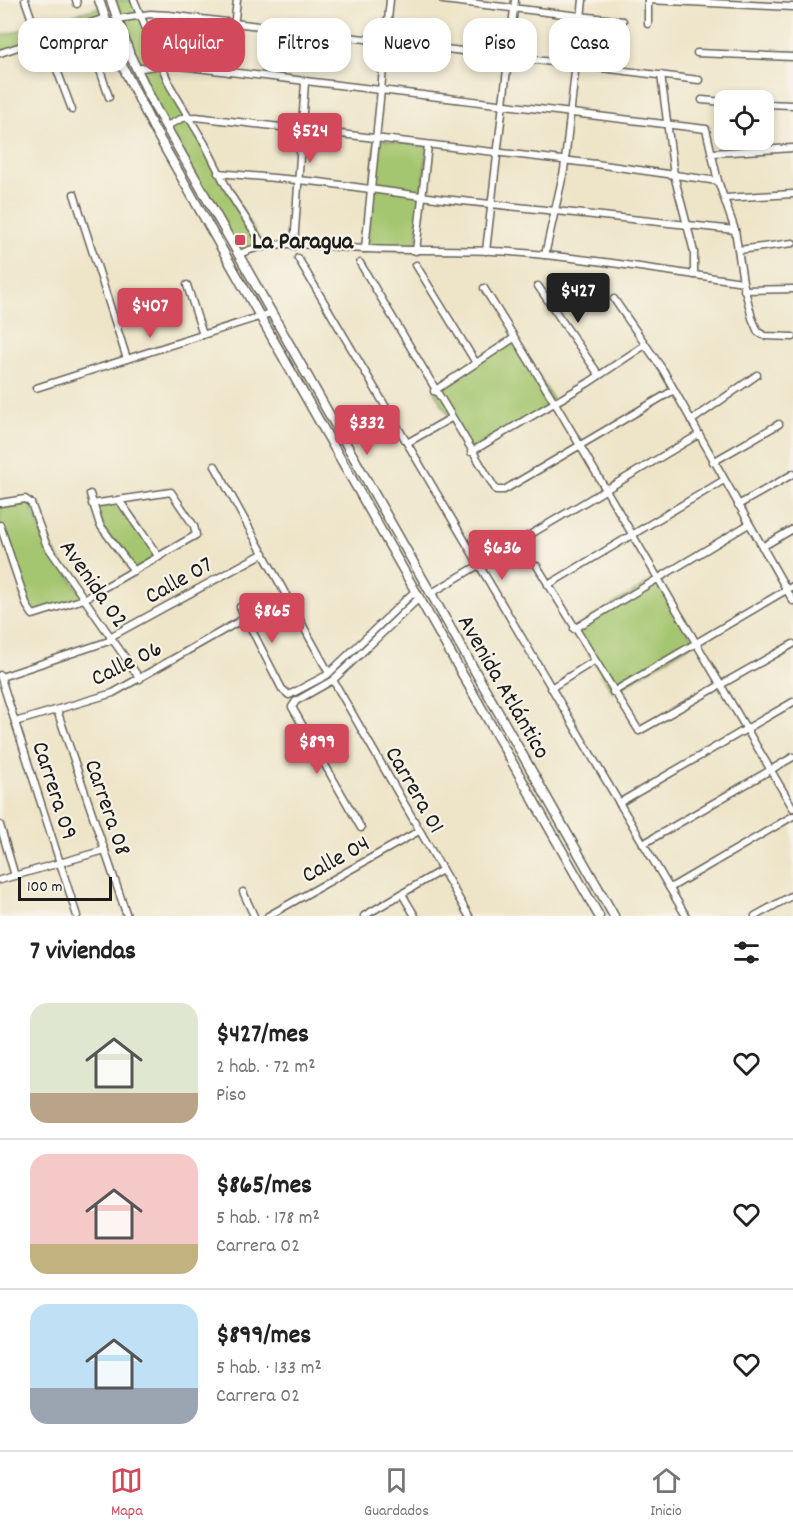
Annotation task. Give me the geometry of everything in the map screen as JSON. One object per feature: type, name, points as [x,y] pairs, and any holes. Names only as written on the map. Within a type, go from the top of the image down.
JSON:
[{"type":"street","points":[[25,0],[31,18]]},
{"type":"street","name":"Avenida Atlántico","points":[[99,0],[105,18]]},
{"type":"street","name":"Avenida Atlántico","points":[[111,0],[116,18]]},
{"type":"street","points":[[134,0],[140,16]]},
{"type":"street","points":[[235,18],[237,0]]},
{"type":"street","points":[[388,18],[390,0]]},
{"type":"street","points":[[443,0],[582,18],[583,0]]},
{"type":"street","points":[[513,18],[515,0]]},
{"type":"street","points":[[648,24],[648,0],[772,3],[793,7]]},
{"type":"street","points":[[128,18],[169,15],[193,18]]},
{"type":"street","points":[[245,24],[363,38]]},
{"type":"street","points":[[0,53],[18,47]]},
{"type":"street","name":"Avenida Atlántico","points":[[129,51],[166,126],[238,255],[614,916]]},
{"type":"street","points":[[697,53],[793,57]]},
{"type":"street","points":[[136,69],[141,68]]},
{"type":"street","points":[[630,71],[699,80]]},
{"type":"street","points":[[58,72],[72,110]]},
{"type":"street","points":[[101,72],[109,97]]},
{"type":"street","name":"Avenida Atlántico","points":[[127,72],[135,93],[260,317],[599,916]]},
{"type":"street","points":[[164,72],[218,173],[264,247]]},
{"type":"street","points":[[229,72],[706,129],[718,181],[735,230],[744,290],[758,332],[770,337],[793,337]]},
{"type":"street","points":[[365,249],[383,72]]},
{"type":"street","points":[[486,251],[507,72]]},
{"type":"street","points":[[545,255],[565,161],[576,72]]},
{"type":"street","points":[[661,75],[674,176],[694,252],[694,275]]},
{"type":"street","points":[[294,246],[305,81]]},
{"type":"street","points":[[702,100],[714,101]]},
{"type":"street","points":[[774,104],[793,105]]},
{"type":"street","points":[[166,126],[189,117],[718,181]]},
{"type":"street","points":[[416,251],[428,145]]},
{"type":"street","points":[[713,153],[793,148]]},
{"type":"street","points":[[218,173],[371,188],[735,230]]},
{"type":"street","points":[[725,198],[793,194]]},
{"type":"street","points":[[74,195],[127,359]]},
{"type":"street","points":[[739,249],[793,243]]},
{"type":"street","points":[[238,255],[264,247],[294,246],[416,251],[486,251],[545,255],[743,282]]},
{"type":"street","points":[[298,258],[686,916]]},
{"type":"street","points":[[360,263],[491,487],[501,491],[674,390]]},
{"type":"street","points":[[416,265],[476,363]]},
{"type":"street","points":[[187,285],[203,335]]},
{"type":"street","points":[[538,286],[599,375]]},
{"type":"street","points":[[484,288],[555,403],[793,808]]},
{"type":"street","points":[[744,290],[793,289]]},
{"type":"street","points":[[614,299],[674,390],[762,547],[790,588],[793,600]]},
{"type":"street","points":[[36,388],[271,313]]},
{"type":"street","points":[[434,391],[514,338]]},
{"type":"street","points":[[471,452],[555,403],[645,345]]},
{"type":"street","points":[[691,421],[757,375]]},
{"type":"street","points":[[407,443],[451,418]]},
{"type":"street","points":[[713,462],[779,424]]},
{"type":"street","points":[[430,594],[698,435]]},
{"type":"street","name":"Carrera 01","points":[[214,466],[469,916]]},
{"type":"street","points":[[738,505],[793,474]]},
{"type":"street","points":[[548,585],[724,480]]},
{"type":"street","points":[[0,525],[30,613],[36,615],[84,599],[195,537],[196,533],[171,492],[92,504]]},
{"type":"street","points":[[90,494],[100,525],[134,571]]},
{"type":"street","name":"Avenida 02","points":[[0,503],[25,499],[31,503],[46,544],[140,680]]},
{"type":"street","points":[[119,500],[159,557]]},
{"type":"street","points":[[574,628],[749,524]]},
{"type":"street","points":[[762,547],[793,530]]},
{"type":"street","name":"Calle 07","points":[[0,676],[111,638],[264,553]]},
{"type":"street","points":[[537,566],[636,729],[641,731],[793,644]]},
{"type":"street","points":[[613,692],[790,588]]},
{"type":"street","points":[[361,828],[292,707],[296,701],[331,676],[417,594]]},
{"type":"street","points":[[240,607],[284,693],[292,694],[331,676]]},
{"type":"street","name":"Calle 06","points":[[15,722],[113,693],[140,680],[245,618]]},
{"type":"street","points":[[550,687],[594,661]]},
{"type":"street","name":"Carrera 09","points":[[0,676],[77,916]]},
{"type":"street","points":[[619,803],[793,702]]},
{"type":"street","name":"Carrera 08","points":[[57,710],[127,916]]},
{"type":"street","points":[[644,844],[793,757]]},
{"type":"street","points":[[670,888],[793,816]]},
{"type":"street","points":[[0,825],[15,876]]},
{"type":"street","name":"Calle 04","points":[[268,916],[419,831]]},
{"type":"street","points":[[0,880],[105,850]]},
{"type":"street","points":[[364,916],[442,870]]},
{"type":"street","points":[[243,892],[254,916]]},
{"type":"street","points":[[402,894],[416,916]]},
{"type":"street","points":[[755,916],[793,895]]},
{"type":"green space","points":[[111,0],[134,0],[142,18],[141,72],[166,72],[228,187],[264,247],[238,255],[145,88],[129,47],[129,18],[118,18]]},
{"type":"green space","points":[[101,7],[105,18],[63,18]]},
{"type":"green space","points":[[18,31],[18,47],[0,53],[0,36]]},
{"type":"green space","points":[[376,139],[428,145],[416,251],[365,249]]},
{"type":"green space","points":[[514,338],[555,403],[471,452],[434,391]]},
{"type":"green space","points":[[28,499],[40,528],[84,599],[33,615],[0,525],[0,503]]},
{"type":"green space","points":[[119,500],[159,557],[134,571],[106,533],[92,504]]},
{"type":"green space","points":[[657,578],[695,642],[613,692],[574,629]]},
{"type":"place","name":"La Paragua","points":[[240,240]]}]
